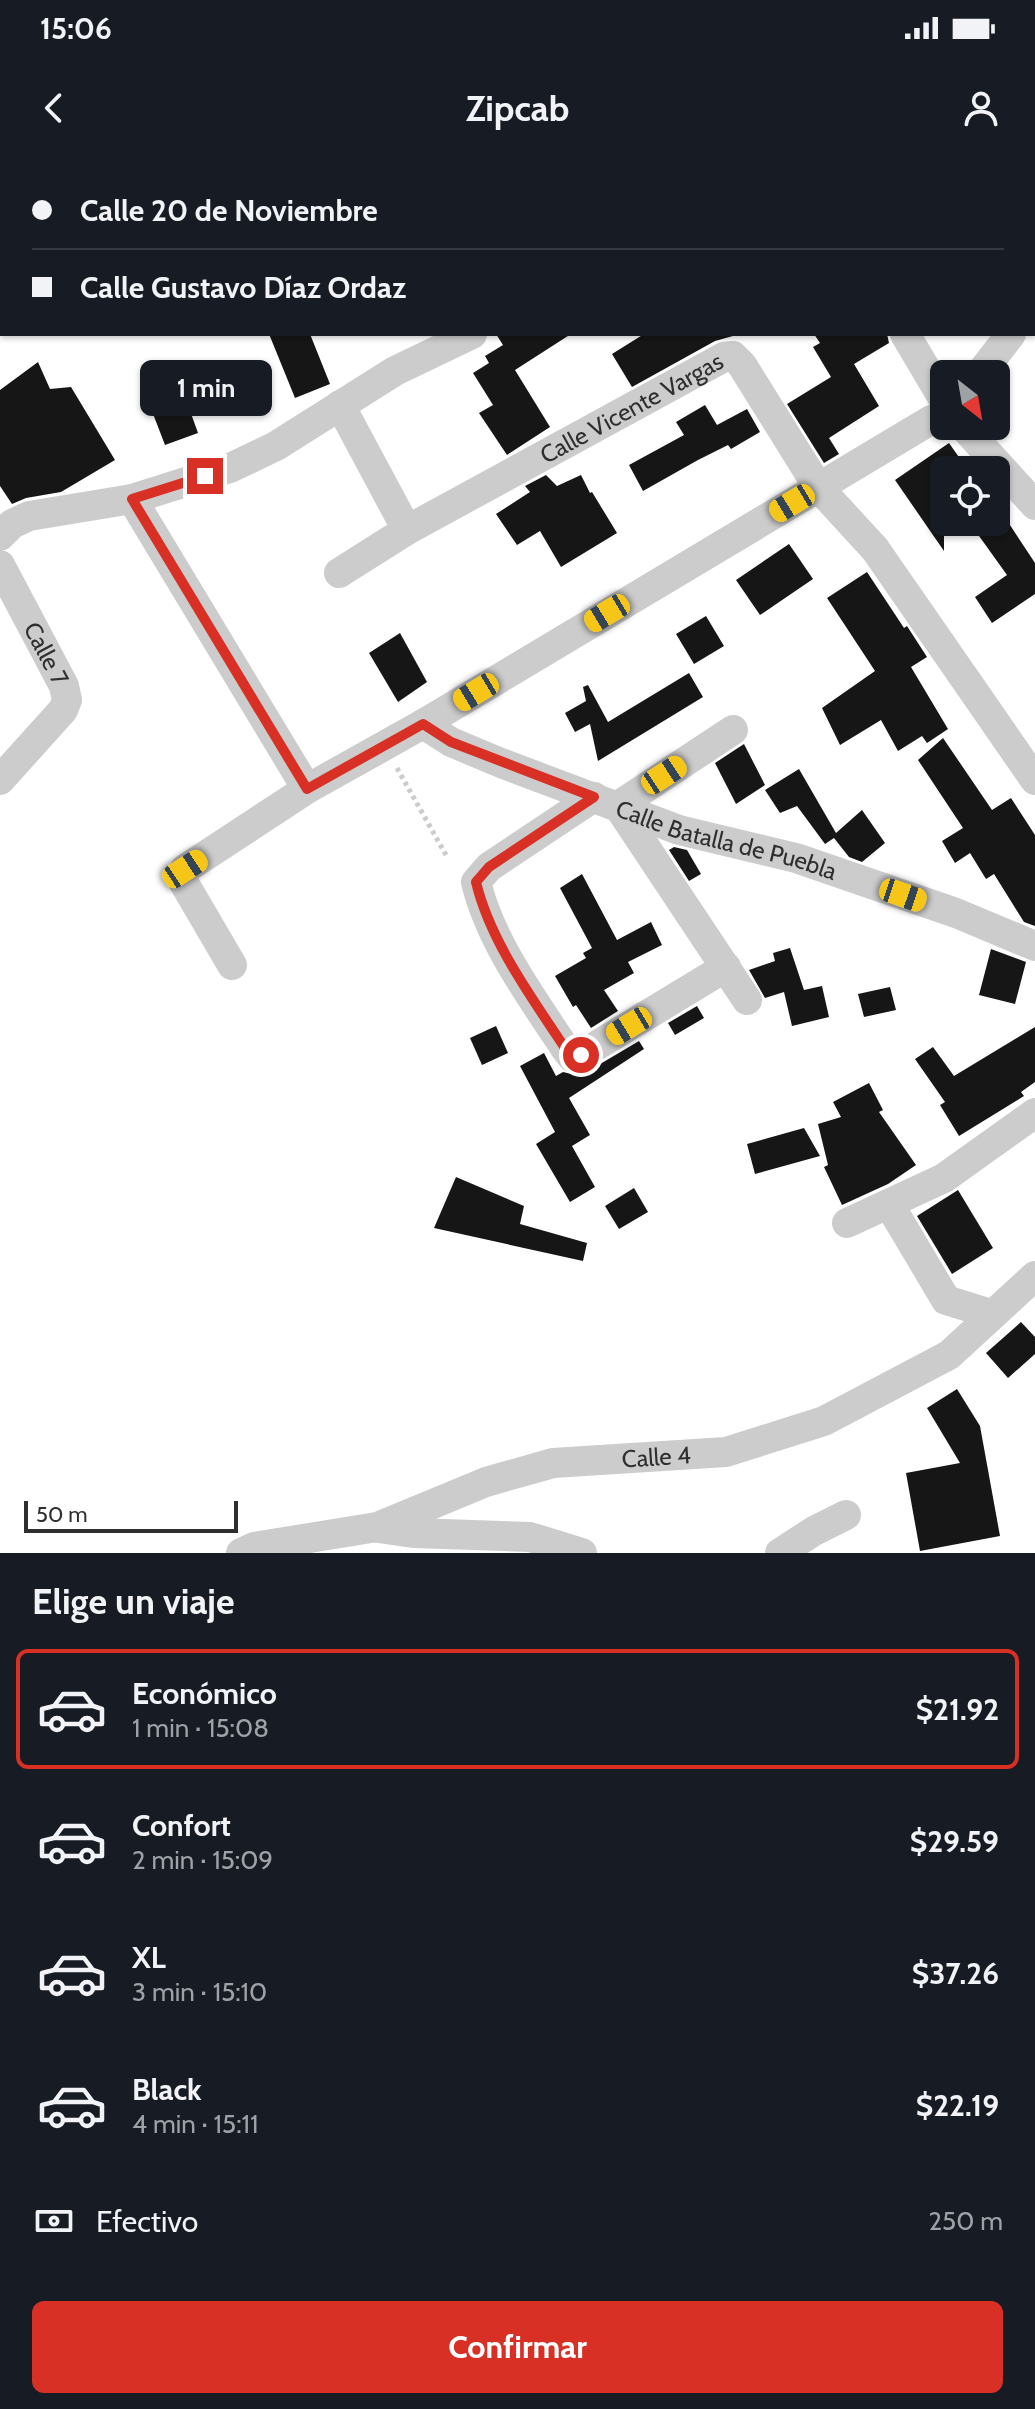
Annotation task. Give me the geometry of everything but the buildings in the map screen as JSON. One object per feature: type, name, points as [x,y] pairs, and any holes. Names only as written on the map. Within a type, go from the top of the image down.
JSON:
[{"type":"street","points":[[0,536],[12,524],[29,516],[132,499],[230,468],[276,446],[395,371],[468,336]]},
{"type":"street","points":[[906,336],[930,376]]},
{"type":"street","points":[[991,360],[1009,336]]},
{"type":"street","name":"Calle Vicente Vargas","points":[[407,530],[724,357],[733,356],[742,365],[818,487],[875,549],[1035,780]]},
{"type":"street","points":[[339,573],[407,530],[340,405]]},
{"type":"street","points":[[232,965],[184,883],[182,875],[185,869],[307,789],[423,724],[930,421]]},
{"type":"street","points":[[976,440],[1035,505]]},
{"type":"street","points":[[132,499],[307,789]]},
{"type":"street","name":"Calle 7","points":[[0,565],[64,686],[67,700],[63,710],[0,780]]},
{"type":"street","name":"Calle Batalla de Puebla","points":[[423,724],[451,742],[679,830],[796,858],[956,913],[1035,946]]},
{"type":"street","points":[[726,967],[581,1055],[572,1057],[520,981],[480,901],[476,882],[489,867],[733,730]]},
{"type":"street","points":[[606,801],[747,1000]]},
{"type":"street","points":[[847,1223],[944,1178],[1035,1113]]},
{"type":"street","points":[[889,1204],[946,1300],[991,1314]]},
{"type":"street","name":"Calle 4","points":[[241,1553],[254,1547],[363,1537],[486,1482],[553,1463],[726,1452],[824,1421],[949,1355],[1035,1276]]},
{"type":"street","points":[[780,1553],[846,1515]]},
{"type":"street","points":[[363,1537],[413,1533],[530,1537],[582,1553]]},
{"type":"path","points":[[385,746],[446,855]]},
{"type":"route","points":[[205,476],[132,499],[307,789],[423,724],[451,742],[594,797],[489,867],[476,882],[480,901],[520,981],[572,1057],[581,1055]]}]
